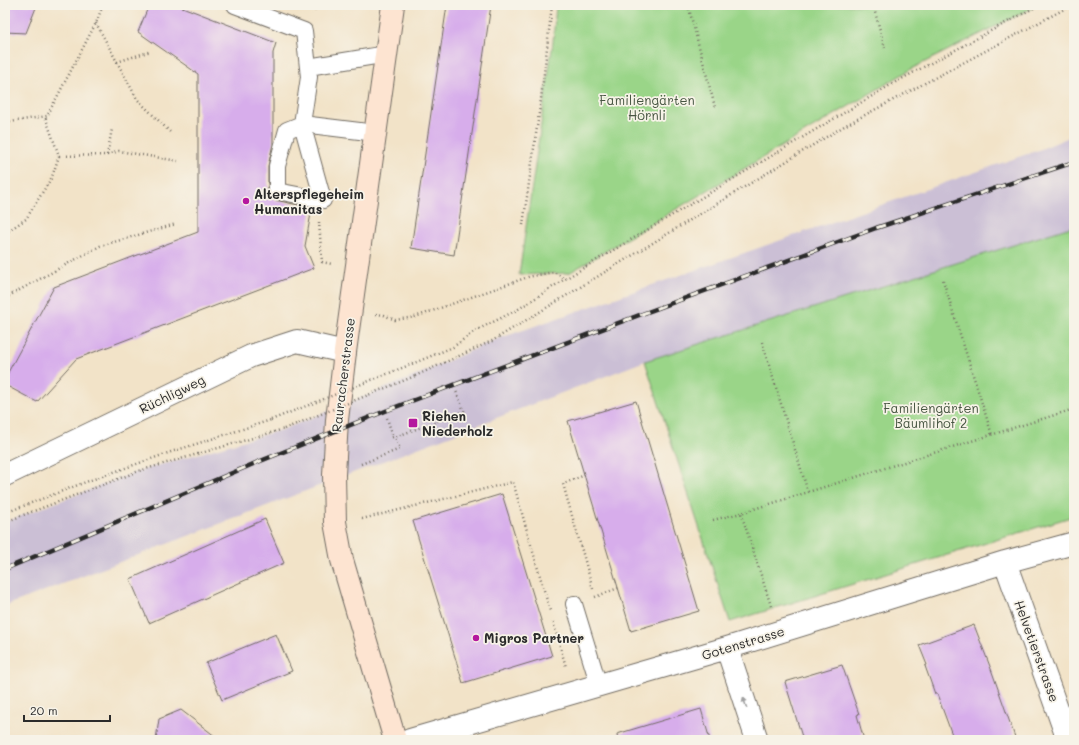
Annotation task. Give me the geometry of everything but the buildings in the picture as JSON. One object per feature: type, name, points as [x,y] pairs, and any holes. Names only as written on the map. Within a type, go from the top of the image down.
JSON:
[{"type":"street","name":"Rauracherstrasse","points":[[394,5],[345,352],[337,420],[334,475],[336,525],[342,560],[395,740]]},
{"type":"street","name":"Rüchligweg","points":[[5,475],[251,356],[297,342],[345,352]]},
{"type":"street","name":"Gotenstrasse","points":[[410,740],[600,686],[1005,562],[1074,543]]},
{"type":"street","name":"Helvetierstrasse","points":[[1005,562],[1068,740]]},
{"type":"street","points":[[727,648],[757,740]]},
{"type":"lane","points":[[235,5],[304,31],[309,77],[302,124],[323,200],[277,192],[278,166],[287,130],[302,124],[376,133]]},
{"type":"lane","points":[[308,68],[387,54]]},
{"type":"lane","points":[[574,604],[600,686]]},
{"type":"path","points":[[5,133],[10,122],[47,116],[96,23],[103,5]]},
{"type":"path","points":[[523,225],[542,99],[552,5]]},
{"type":"path","points":[[688,5],[715,106]]},
{"type":"path","points":[[873,5],[885,48]]},
{"type":"path","points":[[5,513],[164,454],[271,420],[453,347],[475,331],[517,310],[565,279],[894,83],[1039,5]]},
{"type":"path","points":[[5,522],[139,472],[284,429],[415,376],[492,341],[846,125],[1072,5]]},
{"type":"path","points":[[96,23],[137,99],[172,133]]},
{"type":"path","points":[[117,62],[151,51]]},
{"type":"path","points":[[5,233],[26,219],[52,177],[59,156],[45,116]]},
{"type":"path","points":[[107,155],[112,129]]},
{"type":"path","points":[[59,156],[107,155],[119,151],[178,161]]},
{"type":"path","points":[[5,298],[100,246],[176,224]]},
{"type":"path","points":[[319,225],[322,262],[357,268]]},
{"type":"path","points":[[351,310],[384,315],[395,320],[415,317],[528,277],[554,272],[565,279]]},
{"type":"path","points":[[943,280],[992,435]]},
{"type":"path","points":[[762,342],[808,492]]},
{"type":"path","points":[[387,418],[393,437],[390,438],[395,437],[464,411],[456,391]]},
{"type":"path","points":[[713,520],[741,513],[1074,409]]},
{"type":"path","points":[[334,475],[400,449],[395,437]]},
{"type":"path","points":[[584,475],[563,484],[595,597]]},
{"type":"path","points":[[336,525],[513,482],[573,693]]},
{"type":"path","points":[[741,513],[780,632]]},
{"type":"shaded area","points":[[1074,135],[1074,226],[645,361],[5,606],[5,522],[139,471],[284,429],[415,376],[492,341],[1039,150]]},
{"type":"green space","name":"Familiengärten Hörnli","points":[[556,5],[1038,5],[913,68],[569,273],[519,275],[553,42]]},
{"type":"green space","name":"Familiengärten Bäumlihof 2","points":[[1074,226],[1074,516],[730,622],[645,361]]},
{"type":"railway","points":[[5,569],[258,462],[393,408],[876,228],[1074,162]]},
{"type":"place","name":"Alterspflegeheim Humanitas","points":[[246,201]]},
{"type":"place","name":"Riehen Niederholz","points":[[413,423]]},
{"type":"place","name":"Migros Partner","points":[[476,638]]}]
